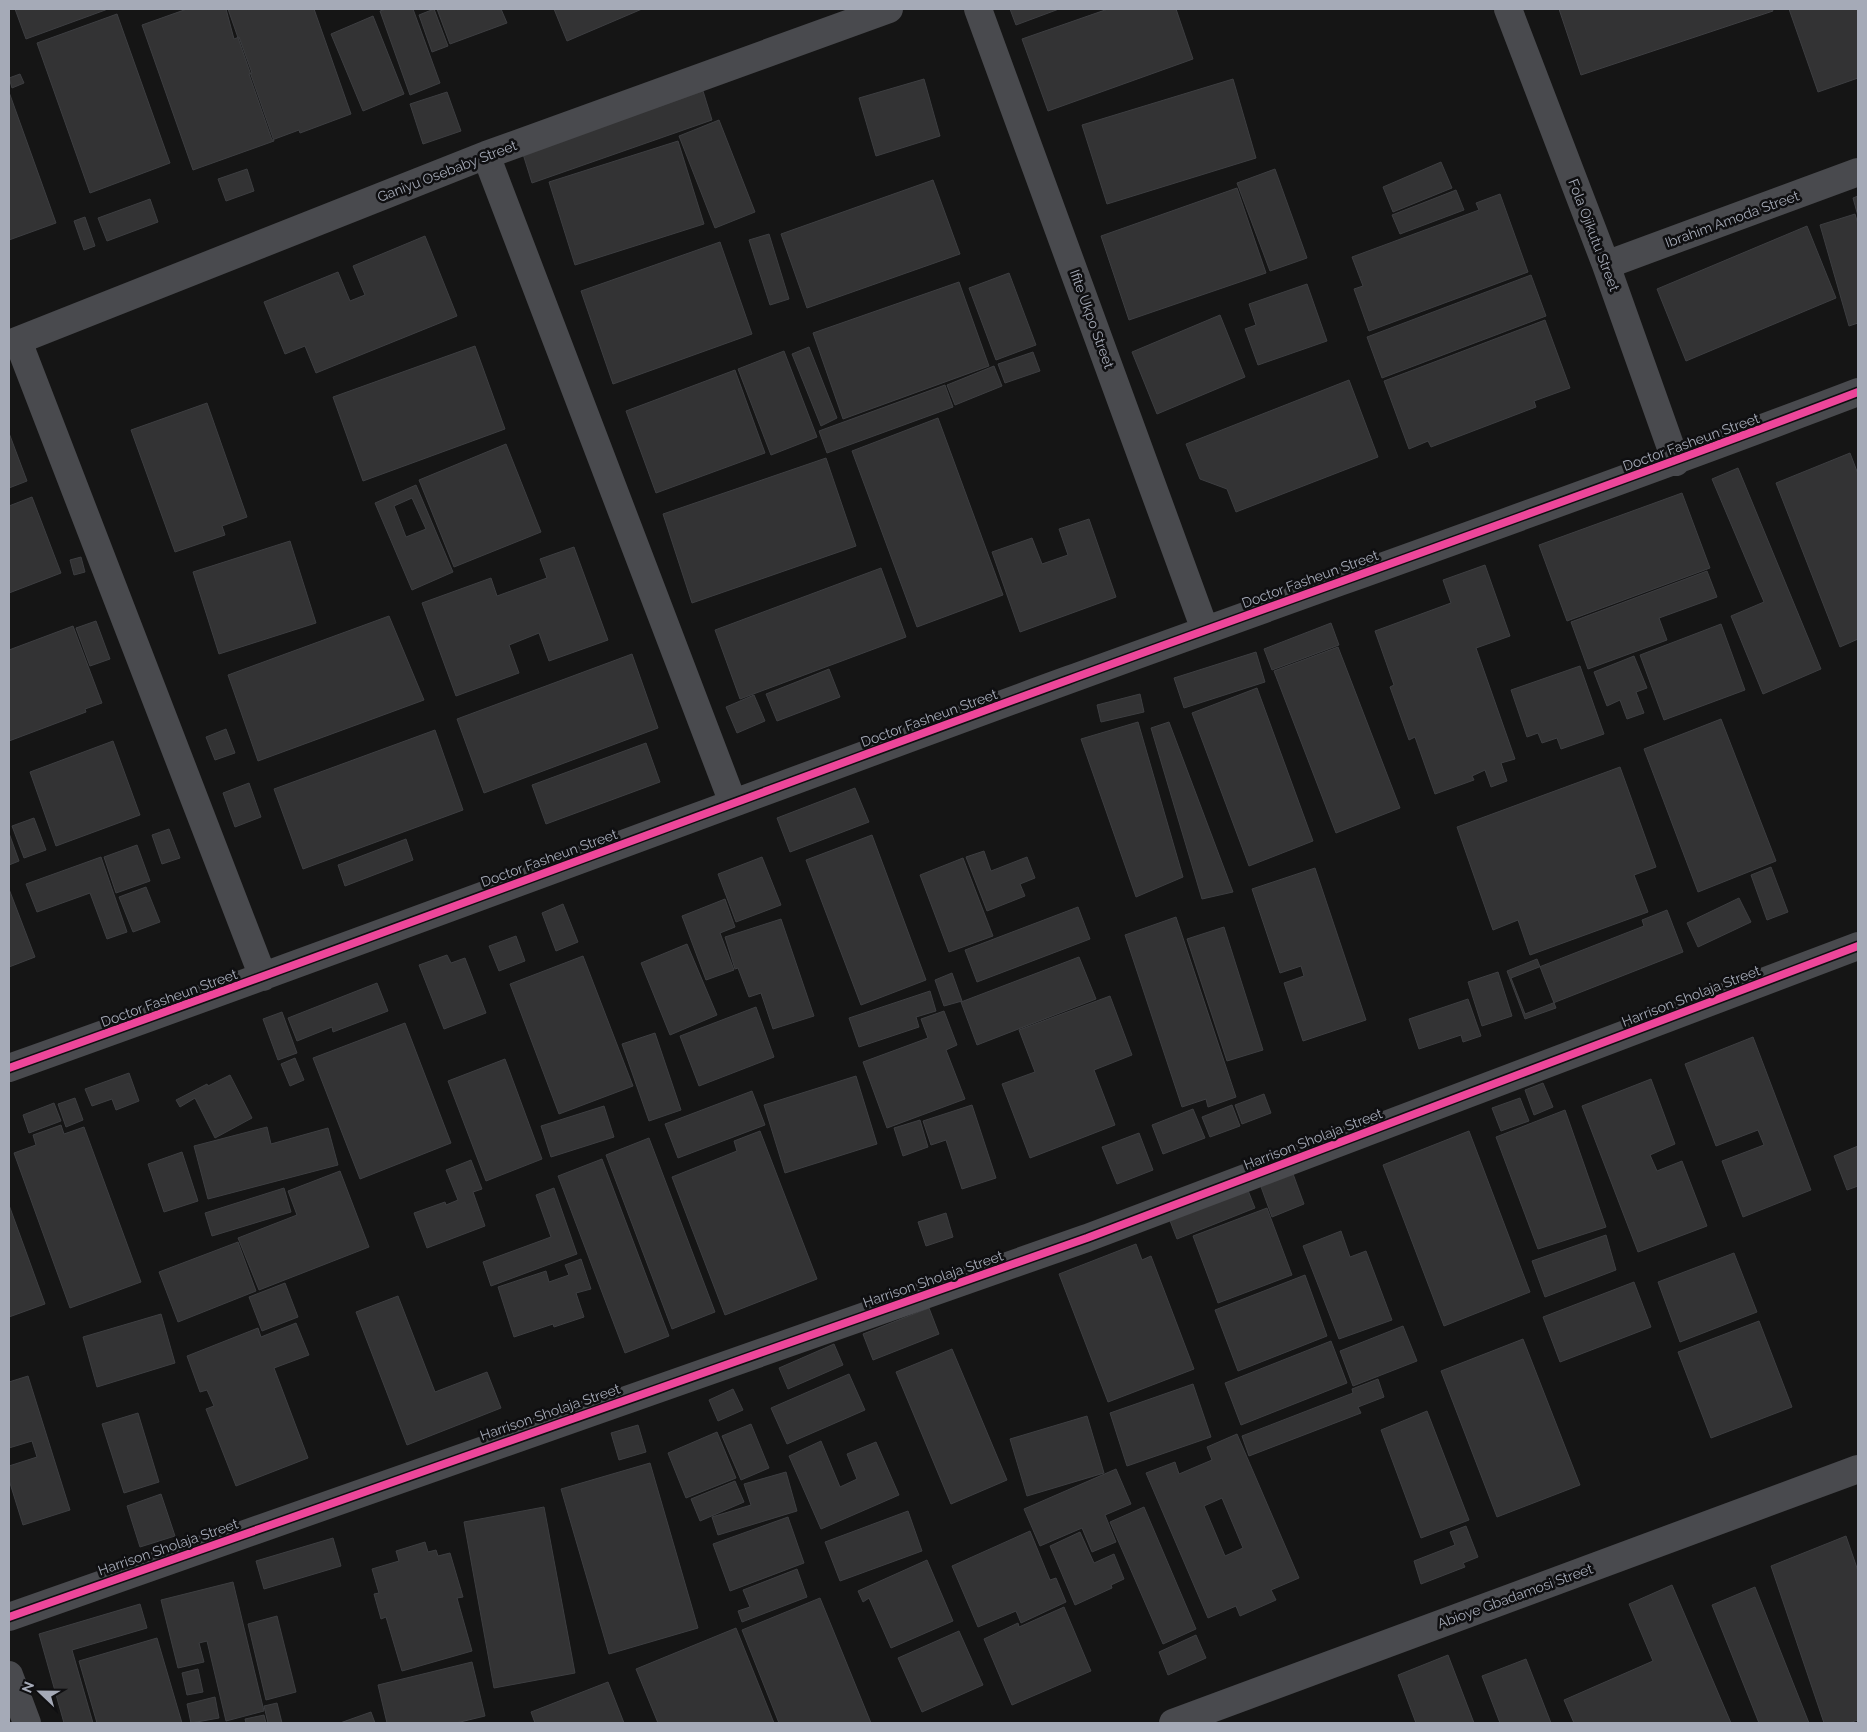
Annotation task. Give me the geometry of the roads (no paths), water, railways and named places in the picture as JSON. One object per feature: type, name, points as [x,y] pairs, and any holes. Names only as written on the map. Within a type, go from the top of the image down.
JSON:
[{"type":"street","name":"Ganiyu Osebaby Street","points":[[13,342],[486,155],[889,9]]},
{"type":"street","name":"Ifite Ukpo Street","points":[[978,9],[1205,630]]},
{"type":"street","name":"Fola Ojikutu Street","points":[[1508,9],[1606,265],[1676,462]]},
{"type":"street","points":[[486,155],[732,803]]},
{"type":"street","name":"Ibrahim Amoda Street","points":[[1606,265],[1858,172]]},
{"type":"street","points":[[13,342],[263,978]]},
{"type":"street","name":"Doctor Fasheun Street","points":[[9,1068],[263,978],[732,803],[1205,630],[1676,462],[1858,392]]},
{"type":"street","name":"Harrison Sholaja Street","points":[[9,1617],[1087,1238],[1858,946]]},
{"type":"street","name":"Abioye Gbadamosi Street","points":[[1173,1723],[1858,1469]]},
{"type":"street","points":[[9,1675],[27,1723]]}]
